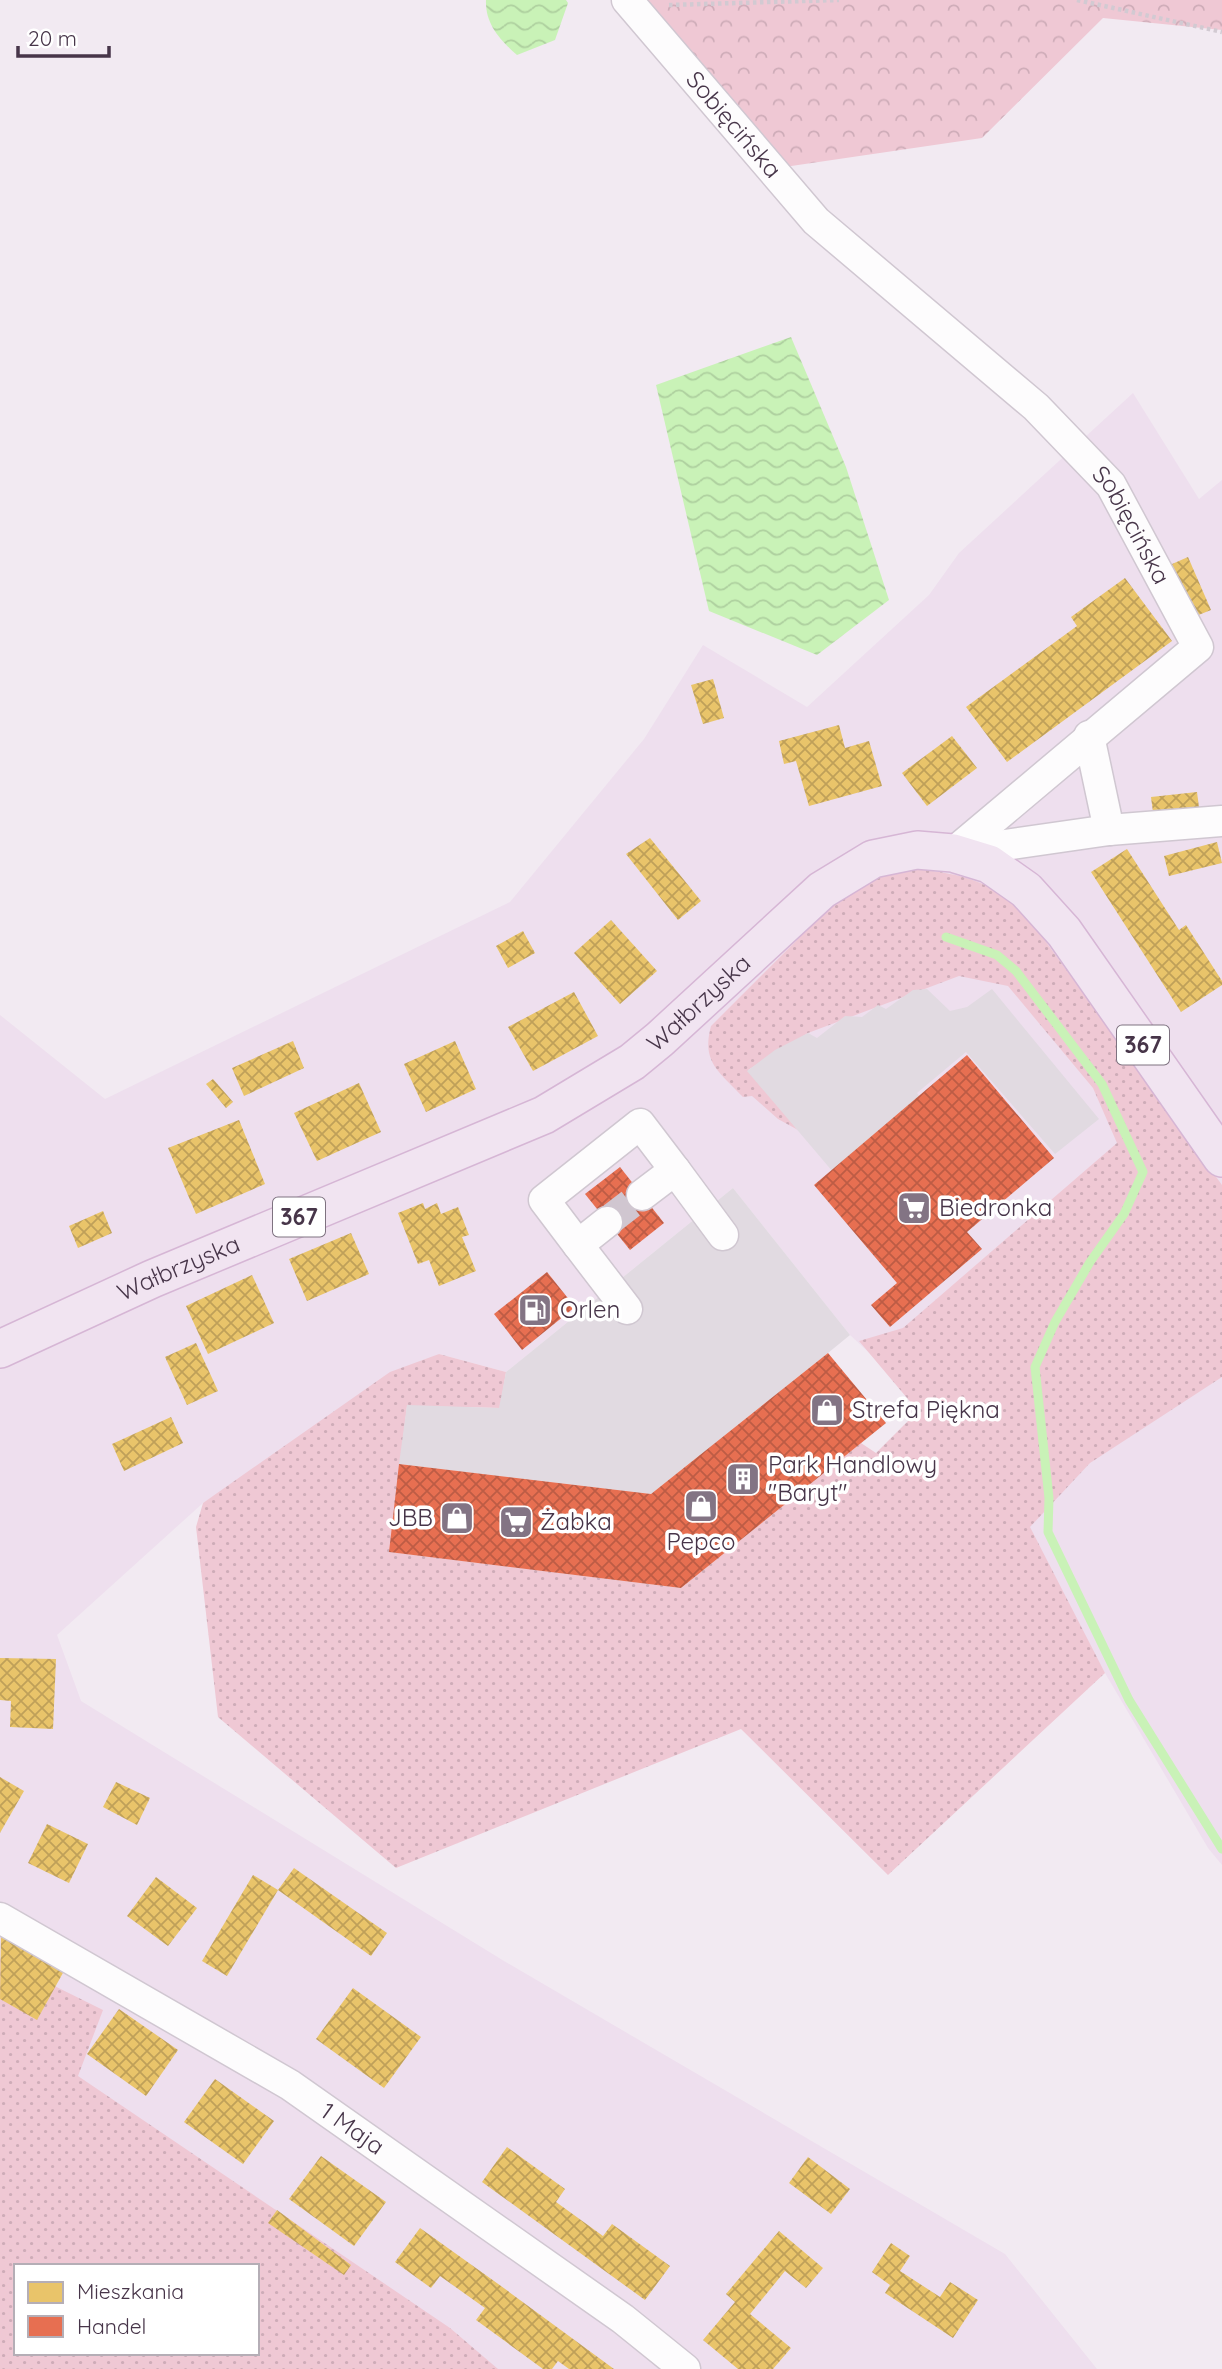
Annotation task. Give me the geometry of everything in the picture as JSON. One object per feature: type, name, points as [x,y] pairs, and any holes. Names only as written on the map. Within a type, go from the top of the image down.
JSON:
[{"type":"main road","name":"Wałbrzyska","points":[[0,1349],[55,1322],[544,1115],[632,1062],[660,1040],[822,890],[873,859],[917,850],[953,853],[989,864],[1027,890],[1064,932],[1222,1157]]},
{"type":"street","name":"Sobięcińska","points":[[630,3],[816,221],[1036,407],[1111,485],[1198,648],[1089,736],[953,853]]},
{"type":"street","points":[[1089,736],[1110,830]]},
{"type":"street","points":[[953,853],[1110,830],[1222,821]]},
{"type":"street","points":[[627,1309],[544,1200],[640,1124],[723,1235]]},
{"type":"street","points":[[642,1195],[675,1170]]},
{"type":"street","points":[[578,1245],[607,1222]]},
{"type":"street","name":"1 Maja","points":[[0,1918],[290,2085],[623,2319],[685,2369]]},
{"type":"path","points":[[630,3],[839,0]]},
{"type":"path","points":[[1077,0],[1222,32]]},
{"type":"shaded area","points":[[1133,393],[1199,499],[1222,480],[1222,1865],[1208,1848],[1105,1673],[934,1413],[850,1335],[733,1188],[506,1372],[439,1354],[203,1503],[57,1635],[81,1701],[504,1961],[1005,2254],[1097,2369],[384,2369],[126,2154],[0,2254],[0,1015],[105,1099],[510,902],[644,739],[703,645],[807,707],[929,595],[959,553]]},
{"type":"shaded area","points":[[927,989],[950,1011],[967,1007],[992,989],[1099,1119],[1055,1154],[966,1052],[917,1093],[927,1106],[839,1179],[747,1071],[775,1050],[808,1033],[817,1038],[845,1016],[862,1017],[878,1005],[886,1009],[913,990]]},
{"type":"shaded area","points":[[733,1188],[850,1335],[651,1494],[399,1464],[407,1405],[499,1408],[506,1372]]},
{"type":"green space","points":[[632,0],[1222,0],[1222,30],[1103,18],[982,138],[764,170]]},
{"type":"green space","points":[[910,868],[974,880],[1001,894],[1028,917],[1222,1185],[1222,1377],[1090,1463],[1030,1527],[1105,1673],[888,1875],[741,1729],[396,1868],[218,1717],[196,1527],[203,1503],[390,1372],[439,1354],[506,1372],[500,1408],[407,1406],[390,1552],[681,1588],[861,1443],[876,1453],[918,1411],[859,1341],[903,1328],[1117,1143],[1093,1088],[1008,986],[959,976],[808,1033],[748,1070],[798,1130],[778,1119],[752,1096],[743,1097],[720,1073],[709,1049],[711,1026],[827,910],[873,876]]},
{"type":"green space","points":[[0,1959],[103,2010],[78,2076],[450,2328],[498,2369],[0,2369]]},
{"type":"water","points":[[486,0],[566,0],[568,3],[555,40],[517,55],[491,24]]},
{"type":"water","points":[[791,337],[846,467],[889,600],[817,655],[709,611],[656,385]]},
{"type":"building: Mieszkania","points":[[1188,557],[1211,610],[1186,620],[1163,568]]},
{"type":"building: Mieszkania","points":[[1125,578],[1172,641],[1007,762],[966,707],[1077,626],[1071,617]]},
{"type":"building: Mieszkania","points":[[713,679],[724,718],[703,724],[691,685]]},
{"type":"building: Mieszkania","points":[[839,725],[845,748],[869,741],[882,786],[809,806],[796,761],[784,764],[779,741]]},
{"type":"building: Mieszkania","points":[[952,736],[977,768],[927,806],[902,773]]},
{"type":"building: Mieszkania","points":[[1197,792],[1200,815],[1154,820],[1151,797]]},
{"type":"building: Mieszkania","points":[[650,838],[701,901],[678,920],[626,854]]},
{"type":"building: Mieszkania","points":[[1217,842],[1222,863],[1169,876],[1164,856]]},
{"type":"building: Mieszkania","points":[[1127,849],[1179,930],[1186,925],[1222,981],[1222,985],[1181,1012],[1091,872]]},
{"type":"building: Mieszkania","points":[[611,920],[657,971],[620,1004],[574,953]]},
{"type":"building: Mieszkania","points":[[523,931],[535,953],[508,968],[496,946]]},
{"type":"building: Mieszkania","points":[[574,992],[598,1036],[533,1071],[508,1027]]},
{"type":"building: Mieszkania","points":[[293,1041],[304,1068],[244,1096],[232,1068]]},
{"type":"building: Mieszkania","points":[[455,1041],[476,1089],[426,1112],[404,1064]]},
{"type":"building: Mieszkania","points":[[213,1079],[233,1102],[226,1108],[206,1084]]},
{"type":"building: Mieszkania","points":[[359,1083],[381,1132],[317,1161],[294,1113]]},
{"type":"building: Mieszkania","points":[[239,1120],[265,1184],[196,1214],[168,1148]]},
{"type":"building: Mieszkania","points":[[423,1203],[425,1209],[437,1203],[441,1214],[458,1207],[469,1235],[462,1237],[476,1271],[439,1286],[429,1260],[418,1264],[398,1213]]},
{"type":"building: Mieszkania","points":[[103,1211],[112,1233],[78,1248],[69,1226]]},
{"type":"building: Mieszkania","points":[[351,1233],[369,1274],[307,1301],[289,1259]]},
{"type":"building: Mieszkania","points":[[252,1275],[274,1323],[208,1354],[186,1306]]},
{"type":"building: Mieszkania","points":[[196,1343],[218,1391],[187,1405],[165,1357]]},
{"type":"building: Mieszkania","points":[[171,1417],[183,1443],[124,1471],[112,1444]]},
{"type":"building: Mieszkania","points":[[0,1658],[56,1659],[53,1729],[10,1727],[11,1701],[0,1700]]},
{"type":"building: Mieszkania","points":[[0,1777],[24,1791],[0,1833]]},
{"type":"building: Mieszkania","points":[[116,1782],[150,1798],[137,1825],[103,1807]]},
{"type":"building: Mieszkania","points":[[47,1824],[88,1844],[69,1883],[28,1863]]},
{"type":"building: Mieszkania","points":[[294,1868],[387,1933],[371,1956],[278,1890]]},
{"type":"building: Mieszkania","points":[[253,1875],[278,1890],[227,1976],[202,1961]]},
{"type":"building: Mieszkania","points":[[156,1877],[197,1908],[168,1946],[127,1916]]},
{"type":"building: Mieszkania","points":[[1,1936],[64,1971],[37,2020],[0,1999]]},
{"type":"building: Mieszkania","points":[[353,1988],[421,2037],[384,2088],[316,2039]]},
{"type":"building: Mieszkania","points":[[119,2009],[178,2050],[146,2096],[87,2054]]},
{"type":"building: Mieszkania","points":[[215,2079],[274,2121],[243,2164],[184,2122]]},
{"type":"building: Mieszkania","points":[[507,2147],[565,2189],[556,2202],[603,2236],[612,2224],[670,2266],[645,2300],[482,2182]]},
{"type":"building: Mieszkania","points":[[321,2156],[386,2202],[354,2246],[289,2199]]},
{"type":"building: Mieszkania","points":[[808,2157],[850,2189],[831,2214],[789,2183]]},
{"type":"building: Mieszkania","points":[[277,2210],[351,2265],[344,2275],[268,2223]]},
{"type":"building: Mieszkania","points":[[420,2228],[614,2369],[569,2369],[558,2361],[552,2369],[543,2369],[476,2320],[485,2308],[440,2276],[431,2288],[395,2262]]},
{"type":"building: Mieszkania","points":[[779,2231],[823,2268],[806,2288],[785,2271],[750,2314],[791,2348],[773,2369],[738,2369],[703,2340],[735,2302],[726,2294]]},
{"type":"building: Mieszkania","points":[[891,2243],[910,2256],[900,2271],[940,2297],[950,2282],[978,2300],[953,2338],[885,2293],[890,2285],[872,2272]]},
{"type":"building: Handel","name":"Biedronka","points":[[967,1055],[1054,1158],[967,1232],[982,1249],[890,1327],[871,1305],[897,1283],[814,1185]]},
{"type":"building: Handel","points":[[620,1167],[664,1223],[630,1250],[585,1194]]},
{"type":"building: Handel","name":"Orlen","points":[[547,1272],[575,1307],[522,1350],[494,1314]]},
{"type":"building: Handel","name":"Park Handlowy \"Baryt\"","points":[[828,1353],[886,1423],[681,1588],[389,1552],[399,1464],[651,1494]]},
{"type":"waterway","points":[[946,937],[997,955],[1016,971],[1102,1084],[1143,1172],[1124,1214],[1090,1262],[1055,1322],[1035,1367],[1049,1498],[1048,1532],[1129,1700],[1222,1849]]},
{"type":"tunnel","points":[[607,1222],[642,1195]]},
{"type":"place","name":"Biedronka","points":[[914,1208]]},
{"type":"place","name":"Orlen","points":[[535,1310]]},
{"type":"place","name":"Strefa Piękna","points":[[827,1410]]},
{"type":"place","name":"Park Handlowy \"Baryt\"","points":[[743,1479]]},
{"type":"place","name":"Pepco","points":[[701,1506]]},
{"type":"place","name":"JBB","points":[[457,1518]]},
{"type":"place","name":"Żabka","points":[[516,1522]]}]
